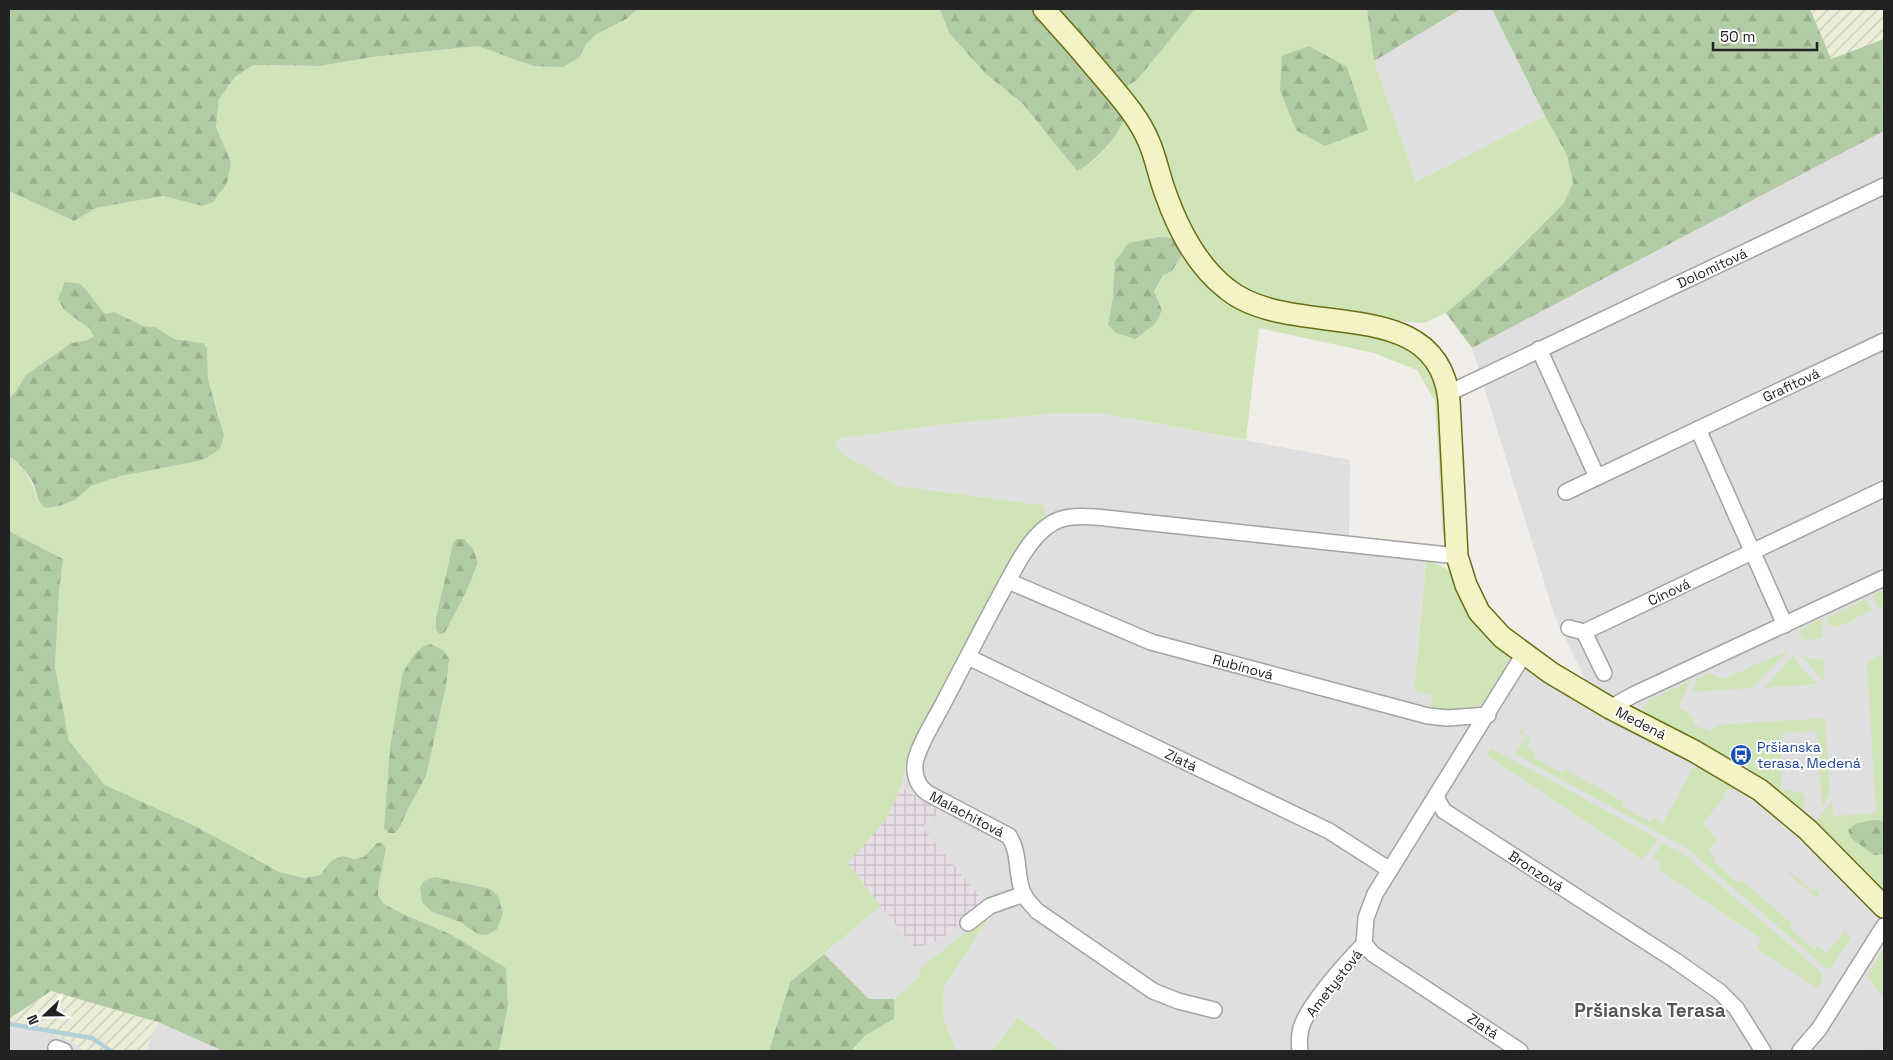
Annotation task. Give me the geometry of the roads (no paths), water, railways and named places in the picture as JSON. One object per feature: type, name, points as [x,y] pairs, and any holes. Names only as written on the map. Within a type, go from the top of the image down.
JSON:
[{"type":"street","points":[[1044,9],[1079,47],[1130,108],[1149,142],[1165,193],[1182,234],[1204,267],[1228,290],[1260,308],[1294,316],[1369,324],[1397,332],[1411,338],[1430,354],[1444,375],[1449,393],[1457,556],[1466,585],[1479,612],[1502,637],[1524,654],[1551,673],[1610,708]]},
{"type":"street","name":"Dolomitová","points":[[1449,393],[1884,186]]},
{"type":"street","name":"Grafitová","points":[[1566,492],[1884,341]]},
{"type":"street","points":[[1539,350],[1597,477]]},
{"type":"street","points":[[1698,429],[1785,624]]},
{"type":"street","name":"Cínová","points":[[1584,632],[1884,489]]},
{"type":"street","points":[[968,656],[1008,581],[1037,536],[1048,525],[1063,518],[1078,516],[1457,556]]},
{"type":"street","name":"Medená","points":[[1610,708],[1884,578]]},
{"type":"street","name":"Rubínová","points":[[1008,581],[1151,642],[1428,716],[1447,718],[1488,715]]},
{"type":"street","points":[[1569,628],[1584,632],[1604,674]]},
{"type":"street","points":[[1364,944],[1364,929],[1370,905],[1524,654]]},
{"type":"street","name":"Zlatá","points":[[968,656],[1329,831],[1390,870]]},
{"type":"street","name":"Malachitová","points":[[968,656],[918,753],[915,772],[922,789],[928,794],[1009,836],[1017,852],[1024,894]]},
{"type":"street","name":"Medená","points":[[1610,708],[1694,751],[1760,790],[1814,836],[1884,907]]},
{"type":"street","name":"Bronzová","points":[[1438,794],[1438,801],[1444,811],[1676,961],[1720,992],[1736,1008],[1763,1051]]},
{"type":"street","points":[[968,923],[990,906],[1024,894],[1037,911],[1153,991],[1178,1001],[1214,1010]]},
{"type":"street","points":[[1800,1051],[1819,1029],[1884,926]]},
{"type":"street","name":"Zlatá","points":[[1364,944],[1374,954],[1520,1051]]},
{"type":"street","name":"Ametystová","points":[[1300,1051],[1299,1038],[1306,1015],[1351,957],[1364,944]]},
{"type":"waterway","points":[[9,1024],[92,1038],[111,1051]]},
{"type":"place","name":"Pršianska terasa, Medená","points":[[1741,755]]},
{"type":"district","name":"Pršianska Terasa","points":[[1650,1010]]}]
